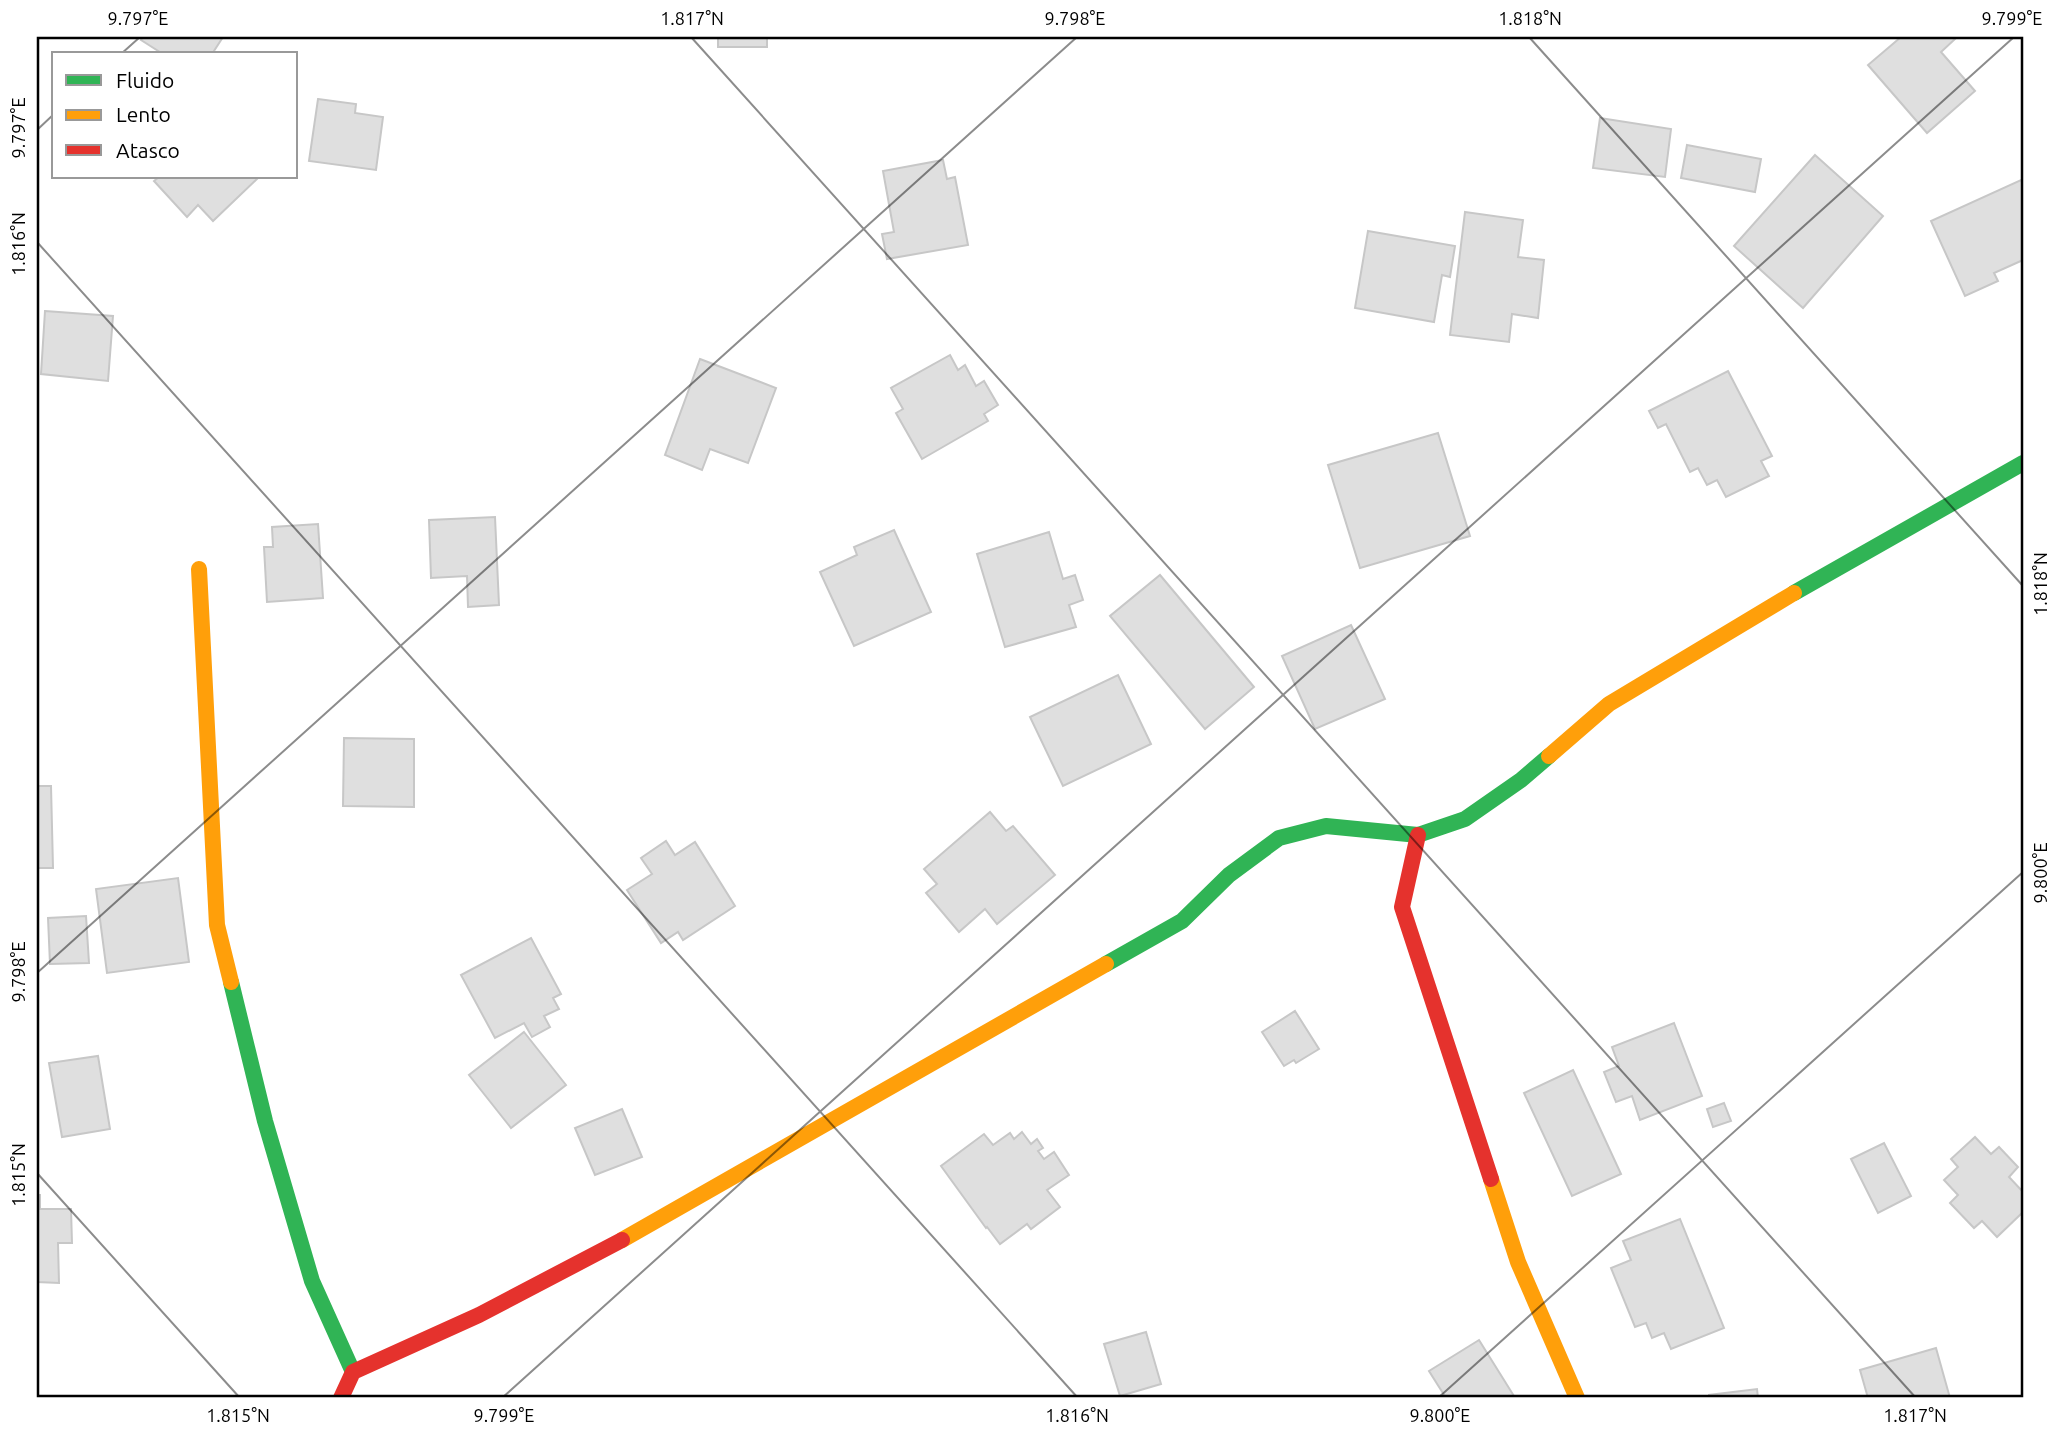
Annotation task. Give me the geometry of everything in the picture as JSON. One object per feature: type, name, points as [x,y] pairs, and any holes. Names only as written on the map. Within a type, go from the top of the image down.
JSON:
[{"type":"street","points":[[341,1398],[353,1372],[480,1315],[603,1251],[1182,921],[1229,874],[1279,838],[1326,826],[1418,835],[1465,819],[1521,780],[1609,704],[1839,566],[2023,463]]},
{"type":"street","points":[[199,569],[217,925],[265,1121],[312,1281],[353,1372]]},
{"type":"street","points":[[1418,835],[1402,907],[1518,1262],[1577,1398]]},
{"type":"building","points":[[143,37],[223,37],[213,52],[160,52],[141,40]]},
{"type":"building","points":[[718,37],[767,37],[767,47],[718,47]]},
{"type":"building","points":[[1901,37],[1953,37],[1955,39],[1941,52],[1975,91],[1927,133],[1868,65]]},
{"type":"building","points":[[318,99],[356,104],[355,113],[383,117],[376,170],[309,161]]},
{"type":"building","points":[[1600,118],[1671,129],[1665,177],[1593,168]]},
{"type":"building","points":[[1687,145],[1761,159],[1755,192],[1681,178]]},
{"type":"building","points":[[1815,155],[1883,216],[1803,308],[1734,246]]},
{"type":"building","points":[[943,160],[947,179],[955,177],[968,245],[887,259],[882,234],[894,232],[883,171]]},
{"type":"building","points":[[158,178],[258,178],[213,221],[198,205],[187,217],[154,181]]},
{"type":"building","points":[[2021,180],[2023,260],[1994,273],[1998,281],[1965,296],[1931,221]]},
{"type":"building","points":[[1465,212],[1523,220],[1518,257],[1544,260],[1538,318],[1512,314],[1509,342],[1450,335]]},
{"type":"building","points":[[1368,231],[1455,246],[1450,277],[1442,275],[1434,322],[1355,308]]},
{"type":"building","points":[[45,311],[113,316],[108,381],[41,374]]},
{"type":"building","points":[[950,355],[958,370],[965,365],[976,386],[984,381],[998,405],[984,414],[988,421],[922,459],[896,413],[903,409],[891,388]]},
{"type":"building","points":[[700,359],[776,388],[748,463],[710,449],[702,470],[665,455]]},
{"type":"building","points":[[1728,371],[1772,456],[1761,461],[1769,476],[1726,497],[1717,480],[1707,485],[1698,468],[1690,472],[1666,424],[1658,428],[1649,411]]},
{"type":"building","points":[[1438,433],[1470,536],[1360,568],[1328,465]]},
{"type":"building","points":[[495,517],[499,605],[468,607],[467,576],[431,578],[429,520]]},
{"type":"building","points":[[318,524],[323,598],[267,602],[264,547],[273,547],[272,527]]},
{"type":"building","points":[[894,530],[931,612],[854,646],[820,572],[857,555],[854,547]]},
{"type":"building","points":[[1049,532],[1063,579],[1075,575],[1083,600],[1069,605],[1076,627],[1005,647],[977,554]]},
{"type":"building","points":[[1160,575],[1254,687],[1205,729],[1110,616]]},
{"type":"building","points":[[1351,625],[1385,699],[1315,729],[1282,656]]},
{"type":"building","points":[[1118,675],[1151,744],[1063,786],[1030,717]]},
{"type":"building","points":[[344,738],[414,739],[414,807],[343,806]]},
{"type":"building","points":[[37,786],[51,786],[53,868],[37,868]]},
{"type":"building","points":[[990,812],[1006,831],[1013,826],[1055,875],[997,924],[985,909],[959,932],[926,893],[937,884],[924,869]]},
{"type":"building","points":[[666,841],[675,855],[695,842],[735,906],[683,940],[678,932],[661,943],[627,890],[652,874],[641,858]]},
{"type":"building","points":[[178,878],[189,962],[107,973],[96,889]]},
{"type":"building","points":[[86,916],[89,963],[50,964],[48,918]]},
{"type":"building","points":[[531,938],[561,994],[553,998],[559,1009],[544,1016],[550,1027],[532,1037],[524,1023],[495,1038],[461,975]]},
{"type":"building","points":[[1295,1011],[1319,1049],[1296,1063],[1294,1060],[1284,1066],[1262,1032]]},
{"type":"building","points":[[1674,1023],[1702,1096],[1640,1120],[1632,1096],[1616,1102],[1604,1072],[1619,1066],[1612,1047]]},
{"type":"building","points":[[524,1032],[566,1085],[511,1128],[469,1075]]},
{"type":"building","points":[[98,1056],[110,1129],[62,1137],[49,1063]]},
{"type":"building","points":[[1573,1070],[1621,1174],[1572,1196],[1524,1093]]},
{"type":"building","points":[[1724,1103],[1731,1121],[1713,1127],[1707,1109]]},
{"type":"building","points":[[622,1109],[642,1157],[595,1175],[575,1128]]},
{"type":"building","points":[[1022,1132],[1031,1144],[1037,1139],[1043,1148],[1038,1151],[1044,1159],[1054,1152],[1069,1175],[1047,1190],[1060,1207],[1031,1229],[1027,1224],[1000,1244],[941,1166],[984,1134],[993,1145],[1010,1133],[1014,1139]]},
{"type":"building","points":[[1975,1137],[1991,1154],[1999,1147],[2018,1167],[2009,1177],[2023,1192],[2023,1212],[1997,1237],[1982,1221],[1974,1228],[1950,1203],[1958,1195],[1944,1180],[1958,1167],[1951,1159]]},
{"type":"building","points":[[1884,1143],[1911,1196],[1878,1213],[1851,1159]]},
{"type":"building","points":[[37,1195],[40,1195],[40,1209],[71,1209],[72,1243],[58,1243],[59,1283],[37,1282]]},
{"type":"building","points":[[1680,1219],[1724,1328],[1671,1349],[1664,1333],[1652,1338],[1646,1323],[1635,1327],[1611,1268],[1631,1260],[1623,1241]]},
{"type":"building","points":[[1146,1332],[1161,1384],[1120,1396],[1104,1344]]},
{"type":"building","points":[[1479,1340],[1514,1396],[1446,1398],[1429,1371]]},
{"type":"building","points":[[1936,1348],[1950,1398],[1868,1398],[1860,1370]]},
{"type":"building","points":[[1757,1389],[1758,1398],[1709,1398],[1709,1395]]},
{"type":"traffic: fast","points":[[1794,593],[2023,463]]},
{"type":"traffic: fast","points":[[1106,964],[1182,921],[1229,875],[1279,838],[1326,826],[1418,835],[1465,819],[1521,780],[1549,756]]},
{"type":"traffic: fast","points":[[231,982],[265,1121],[312,1281],[353,1372]]},
{"type":"traffic: slow","points":[[199,569],[217,925],[231,982]]},
{"type":"traffic: slow","points":[[1549,756],[1609,704],[1794,593]]},
{"type":"traffic: slow","points":[[622,1240],[1106,964]]},
{"type":"traffic: slow","points":[[1491,1179],[1518,1262],[1577,1398]]},
{"type":"traffic: jam","points":[[1418,835],[1402,907],[1491,1179]]},
{"type":"traffic: jam","points":[[341,1398],[353,1372],[479,1315],[622,1240]]}]
